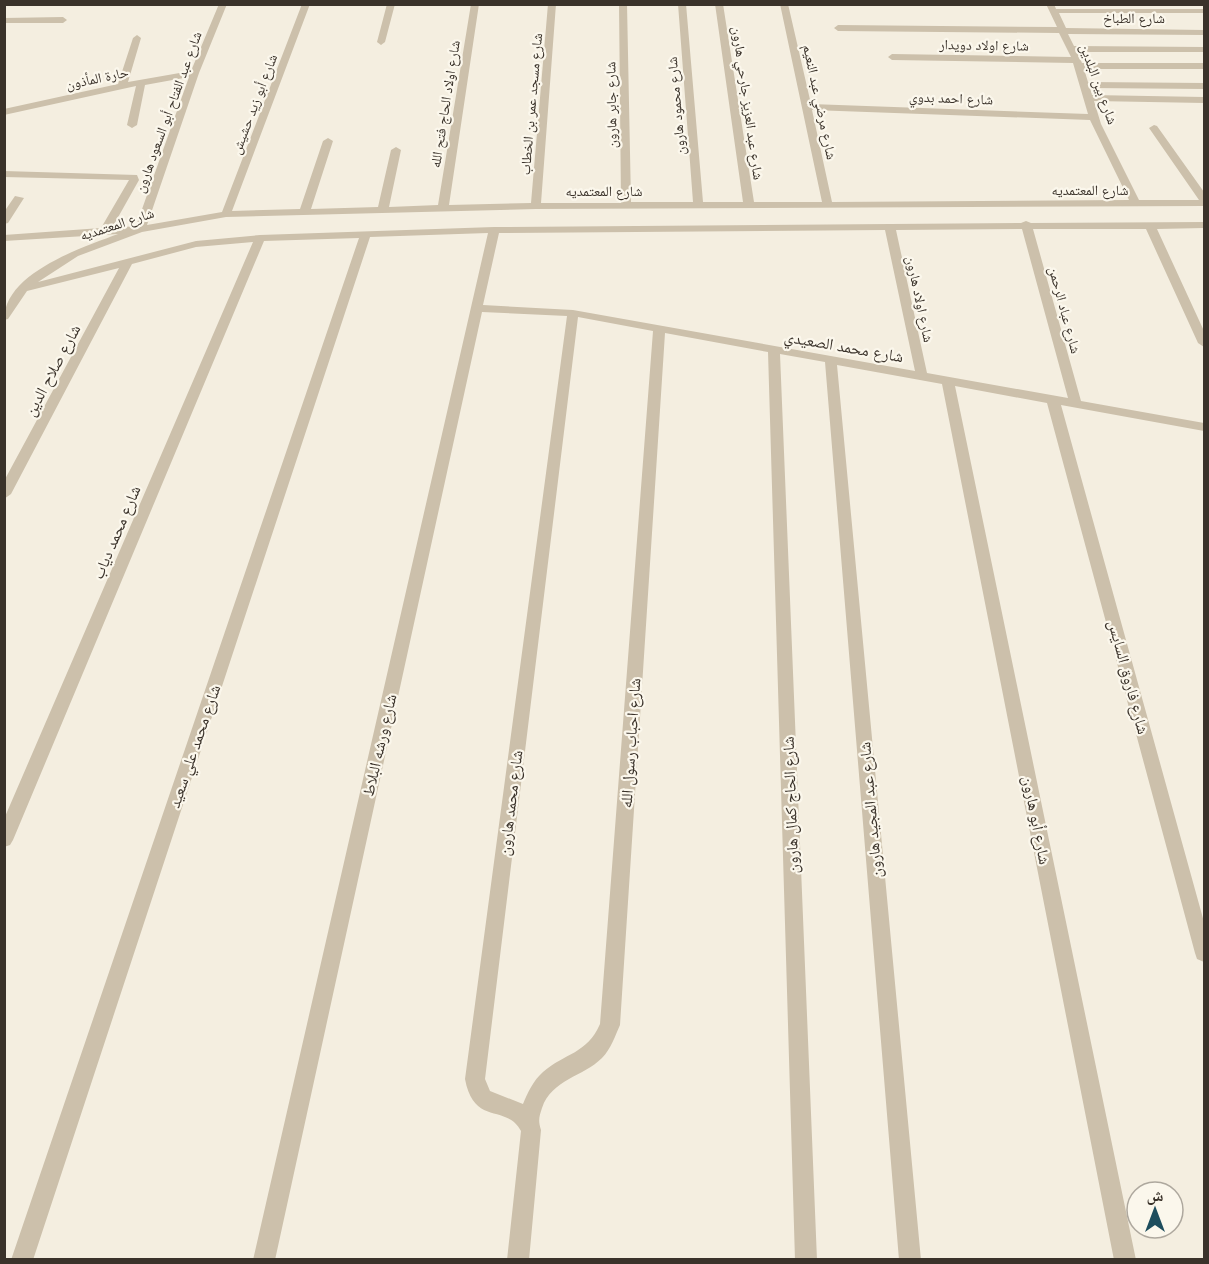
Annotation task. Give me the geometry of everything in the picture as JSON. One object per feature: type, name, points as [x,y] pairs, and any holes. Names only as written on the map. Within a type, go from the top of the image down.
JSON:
[{"type":"street","name":"شارع عبد الفتاح أبو السعود هارون","points":[[140,229],[195,73],[224,4]]},
{"type":"street","name":"شارع أبو زيد حشيش","points":[[226,214],[306,4]]},
{"type":"street","points":[[381,42],[392,4]]},
{"type":"street","name":"شارع اولاد الحاج فتح الله","points":[[443,208],[475,4]]},
{"type":"street","name":"شارع مسجد عمر بن الخطاب","points":[[536,206],[552,4]]},
{"type":"street","name":"شارع جابر هارون","points":[[623,4],[626,205]]},
{"type":"street","name":"شارع محمود هارون","points":[[682,4],[698,206]]},
{"type":"street","name":"شارع عبد العزيز جارحي هارون","points":[[719,4],[749,205]]},
{"type":"street","name":"شارع مرضي عبد النعيم","points":[[784,4],[828,205]]},
{"type":"street","points":[[1052,8],[1204,11]]},
{"type":"street","name":"شارع بين البلدين","points":[[1052,8],[1078,63],[1093,117],[1137,204]]},
{"type":"street","points":[[4,21],[63,20]]},
{"type":"street","name":"شارع الطباخ","points":[[838,28],[1204,32]]},
{"type":"street","points":[[122,86],[137,38]]},
{"type":"street","points":[[1071,49],[1204,49]]},
{"type":"street","name":"شارع اولاد دويدار","points":[[892,57],[1204,66]]},
{"type":"street","name":"حارة المأذون","points":[[4,112],[141,82],[195,73]]},
{"type":"street","points":[[132,125],[141,82]]},
{"type":"street","points":[[1084,85],[1204,86]]},
{"type":"street","points":[[1088,98],[1204,100]]},
{"type":"street","name":"شارع احمد بدوي","points":[[808,107],[1093,117]]},
{"type":"street","points":[[1155,129],[1204,201]]},
{"type":"street","points":[[305,210],[328,141]]},
{"type":"street","points":[[383,209],[396,150]]},
{"type":"street","points":[[4,174],[133,177],[134,180],[105,231]]},
{"type":"street","points":[[4,221],[19,198]]},
{"type":"street","name":"شارع المعتمديه","points":[[21,290],[44,272],[74,254],[140,229],[226,214],[305,210],[536,206],[1137,204],[1204,201]]},
{"type":"street","name":"شارع المعتمديه","points":[[4,298],[21,290],[196,244],[260,238],[494,230],[1026,224],[1204,225]]},
{"type":"street","name":"شارع عباد الرحمن","points":[[1026,224],[1076,404]]},
{"type":"street","points":[[1150,225],[1204,343]]},
{"type":"street","name":"شارع اولاد هارون","points":[[890,227],[922,376]]},
{"type":"street","points":[[4,238],[140,229]]},
{"type":"street","name":"شارع ورشه البلاط","points":[[264,1260],[494,230]]},
{"type":"street","name":"شارع محمد علي سعيد","points":[[22,1260],[366,233]]},
{"type":"street","name":"شارع محمد دياب","points":[[4,840],[260,238]]},
{"type":"street","name":"شارع صلاح الدين","points":[[4,494],[128,261]]},
{"type":"street","points":[[4,317],[21,290]]},
{"type":"street","name":"شارع محمد الصعيدي","points":[[477,308],[573,313],[1204,427]]},
{"type":"street","name":"شارع محمد هارون","points":[[528,1121],[515,1109],[484,1101],[475,1087],[475,1079],[573,313]]},
{"type":"street","name":"شارع احباب رسول الله","points":[[528,1121],[541,1089],[553,1077],[596,1053],[610,1025],[659,329]]},
{"type":"street","name":"شارع الحاج كمال هارون","points":[[774,350],[806,1260]]},
{"type":"street","name":"شارع عبد المجيد هارون","points":[[831,360],[910,1260]]},
{"type":"street","name":"شارع أبو هارون","points":[[948,381],[1125,1260]]},
{"type":"street","name":"شارع فاروق السايس","points":[[1053,400],[1204,953]]},
{"type":"street","points":[[518,1260],[531,1139],[528,1121]]}]
